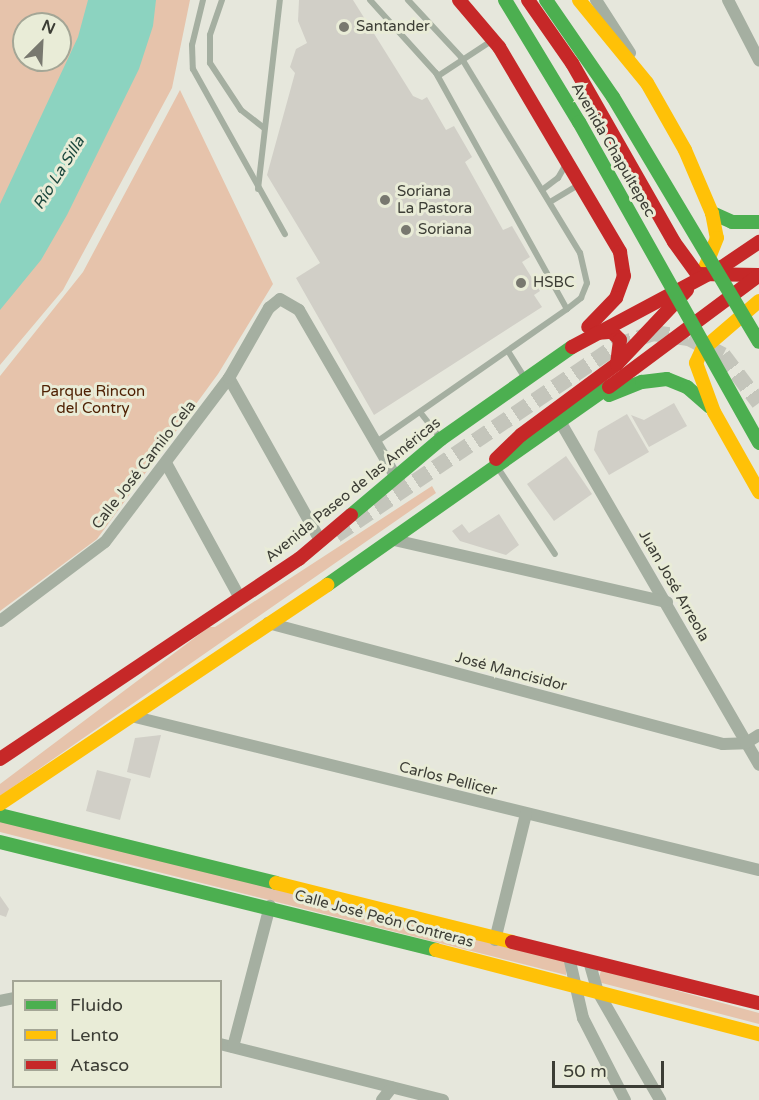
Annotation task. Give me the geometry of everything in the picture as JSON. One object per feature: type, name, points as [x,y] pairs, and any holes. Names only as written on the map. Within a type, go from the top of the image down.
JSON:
[{"type":"main road","points":[[459,0],[492,39],[582,183],[620,252],[623,283],[607,311],[542,368]]},
{"type":"main road","points":[[475,0],[489,24],[492,39]]},
{"type":"main road","name":"Avenida Chapultepec","points":[[505,0],[759,442]]},
{"type":"main road","points":[[528,0],[572,63],[674,242],[702,276]]},
{"type":"main road","name":"Avenida Chapultepec","points":[[546,0],[613,97],[759,342]]},
{"type":"main road","points":[[579,0],[647,83],[685,150],[712,213],[717,238],[702,276]]},
{"type":"main road","points":[[712,213],[732,222],[759,222]]},
{"type":"main road","points":[[495,469],[498,458],[521,435],[617,364],[702,276],[759,242]]},
{"type":"main road","points":[[0,804],[394,540],[561,423],[689,323],[759,275]]},
{"type":"main road","points":[[702,276],[759,275]]},
{"type":"main road","name":"Avenida Paseo de las Américas","points":[[0,759],[240,598],[321,540],[441,439],[526,378],[591,334],[702,276]]},
{"type":"main road","points":[[759,301],[702,350],[696,363],[714,412],[759,492]]},
{"type":"main road","points":[[641,362],[665,312]]},
{"type":"main road","points":[[730,324],[759,333]]},
{"type":"main road","points":[[591,334],[606,330],[616,335],[622,346],[617,364]]},
{"type":"main road","points":[[577,411],[632,385],[667,379],[687,387],[714,412]]},
{"type":"main road","name":"Calle José Peón Contreras","points":[[0,815],[495,940],[759,1003]]},
{"type":"main road","name":"Calle José Peón Contreras","points":[[0,842],[270,906],[759,1034]]},
{"type":"street","points":[[596,0],[647,83]]},
{"type":"street","points":[[728,0],[759,60]]},
{"type":"street","name":"Calle José Camilo Cela","points":[[0,621],[105,542],[230,378],[269,308],[280,299],[299,310],[374,443]]},
{"type":"street","points":[[230,378],[321,540]]},
{"type":"street","name":"Juan José Arreola","points":[[561,423],[667,602],[759,765]]},
{"type":"street","points":[[374,443],[396,477]]},
{"type":"street","points":[[166,463],[240,598]]},
{"type":"street","points":[[394,540],[667,602]]},
{"type":"street","name":"José Mancisidor","points":[[268,623],[723,744],[746,743]]},
{"type":"street","name":"Carlos Pellicer","points":[[131,716],[759,870]]},
{"type":"street","points":[[746,743],[759,735]]},
{"type":"street","points":[[495,940],[526,814]]},
{"type":"street","points":[[233,1047],[270,906]]},
{"type":"street","points":[[569,957],[573,986],[595,1045],[625,1100]]},
{"type":"street","points":[[589,961],[598,992],[660,1100]]},
{"type":"street","points":[[222,1044],[443,1100]]},
{"type":"street","points":[[382,1100],[392,1087]]},
{"type":"lane","points":[[204,0],[192,45],[194,69],[258,190],[285,234]]},
{"type":"lane","points":[[222,0],[210,35],[210,63],[241,110],[264,128]]},
{"type":"lane","points":[[258,190],[280,0]]},
{"type":"lane","points":[[370,0],[438,76],[567,309]]},
{"type":"lane","points":[[374,443],[567,309],[580,298],[588,272],[550,202],[463,60],[408,0]]},
{"type":"lane","points":[[438,76],[492,39]]},
{"type":"lane","points":[[542,190],[558,178],[568,161]]},
{"type":"lane","points":[[550,202],[582,183]]},
{"type":"lane","points":[[508,351],[526,378]]},
{"type":"lane","points":[[420,412],[441,439]]},
{"type":"lane","points":[[495,469],[555,554]]},
{"type":"green space","points":[[0,0],[190,0],[172,88],[63,290],[0,365]]},
{"type":"green space","name":"Parque Rincon del Contry","points":[[180,90],[273,284],[218,374],[97,539],[0,611],[0,376],[83,272]]},
{"type":"green space","points":[[432,486],[436,493],[0,796],[0,784],[209,627],[215,627]]},
{"type":"green space","points":[[0,820],[566,960],[566,975],[0,832]]},
{"type":"green space","points":[[601,970],[759,1013],[759,1024],[598,982]]},
{"type":"water","name":"Río La Silla","points":[[88,0],[156,0],[153,26],[139,69],[67,215],[41,260],[0,310],[0,204],[62,72],[72,72],[72,50]]},
{"type":"building","name":"Soriana La Pastora","points":[[299,0],[353,0],[413,96],[422,100],[427,97],[446,130],[454,126],[472,157],[465,162],[503,230],[512,226],[530,257],[522,262],[540,291],[534,295],[542,307],[374,415],[296,278],[320,263],[267,175],[295,73],[290,67],[296,49],[307,43],[298,21]]},
{"type":"building","points":[[674,403],[687,426],[649,447],[631,415],[644,420]]},
{"type":"building","points":[[627,414],[649,452],[609,475],[594,450],[598,431]]},
{"type":"building","points":[[566,456],[592,494],[554,521],[527,484]]},
{"type":"building","points":[[499,514],[519,545],[506,555],[460,541],[452,531],[462,524],[469,533]]},
{"type":"building","points":[[161,735],[150,778],[127,772],[135,738]]},
{"type":"building","points":[[97,770],[131,779],[120,820],[86,811]]},
{"type":"building","points":[[0,896],[9,909],[6,917],[0,915]]},
{"type":"tunnel","points":[[336,535],[616,346],[653,333],[689,338],[723,355],[759,403]]},
{"type":"traffic: fast","points":[[505,0],[579,122],[759,443]]},
{"type":"traffic: fast","points":[[546,0],[613,97],[759,342]]},
{"type":"traffic: fast","points":[[712,213],[732,222],[759,222]]},
{"type":"traffic: fast","points":[[351,515],[441,439],[572,347]]},
{"type":"traffic: fast","points":[[609,395],[642,382],[667,379],[687,387],[710,407]]},
{"type":"traffic: fast","points":[[327,585],[609,387]]},
{"type":"traffic: fast","points":[[0,815],[276,883]]},
{"type":"traffic: fast","points":[[0,842],[436,950]]},
{"type":"traffic: slow","points":[[579,0],[647,83],[685,150],[712,213],[717,238],[704,271]]},
{"type":"traffic: slow","points":[[759,301],[702,350],[696,363],[714,412],[759,492]]},
{"type":"traffic: slow","points":[[0,804],[327,585]]},
{"type":"traffic: slow","points":[[276,883],[512,942]]},
{"type":"traffic: slow","points":[[436,950],[759,1034]]},
{"type":"traffic: jam","points":[[459,0],[499,47],[620,252],[624,276],[616,298],[588,327]]},
{"type":"traffic: jam","points":[[528,0],[572,63],[674,242],[697,274],[759,275]]},
{"type":"traffic: jam","points":[[572,347],[722,267],[759,242]]},
{"type":"traffic: jam","points":[[609,387],[759,275]]},
{"type":"traffic: jam","points":[[496,459],[521,435],[617,364],[687,290]]},
{"type":"traffic: jam","points":[[596,333],[612,332],[620,340],[617,364]]},
{"type":"traffic: jam","points":[[0,759],[299,559],[351,515]]},
{"type":"traffic: jam","points":[[512,942],[759,1003]]},
{"type":"place","name":"Santander","points":[[344,27]]},
{"type":"place","name":"Soriana La Pastora","points":[[385,200]]},
{"type":"place","name":"Soriana","points":[[406,230]]},
{"type":"place","name":"HSBC","points":[[521,283]]}]
